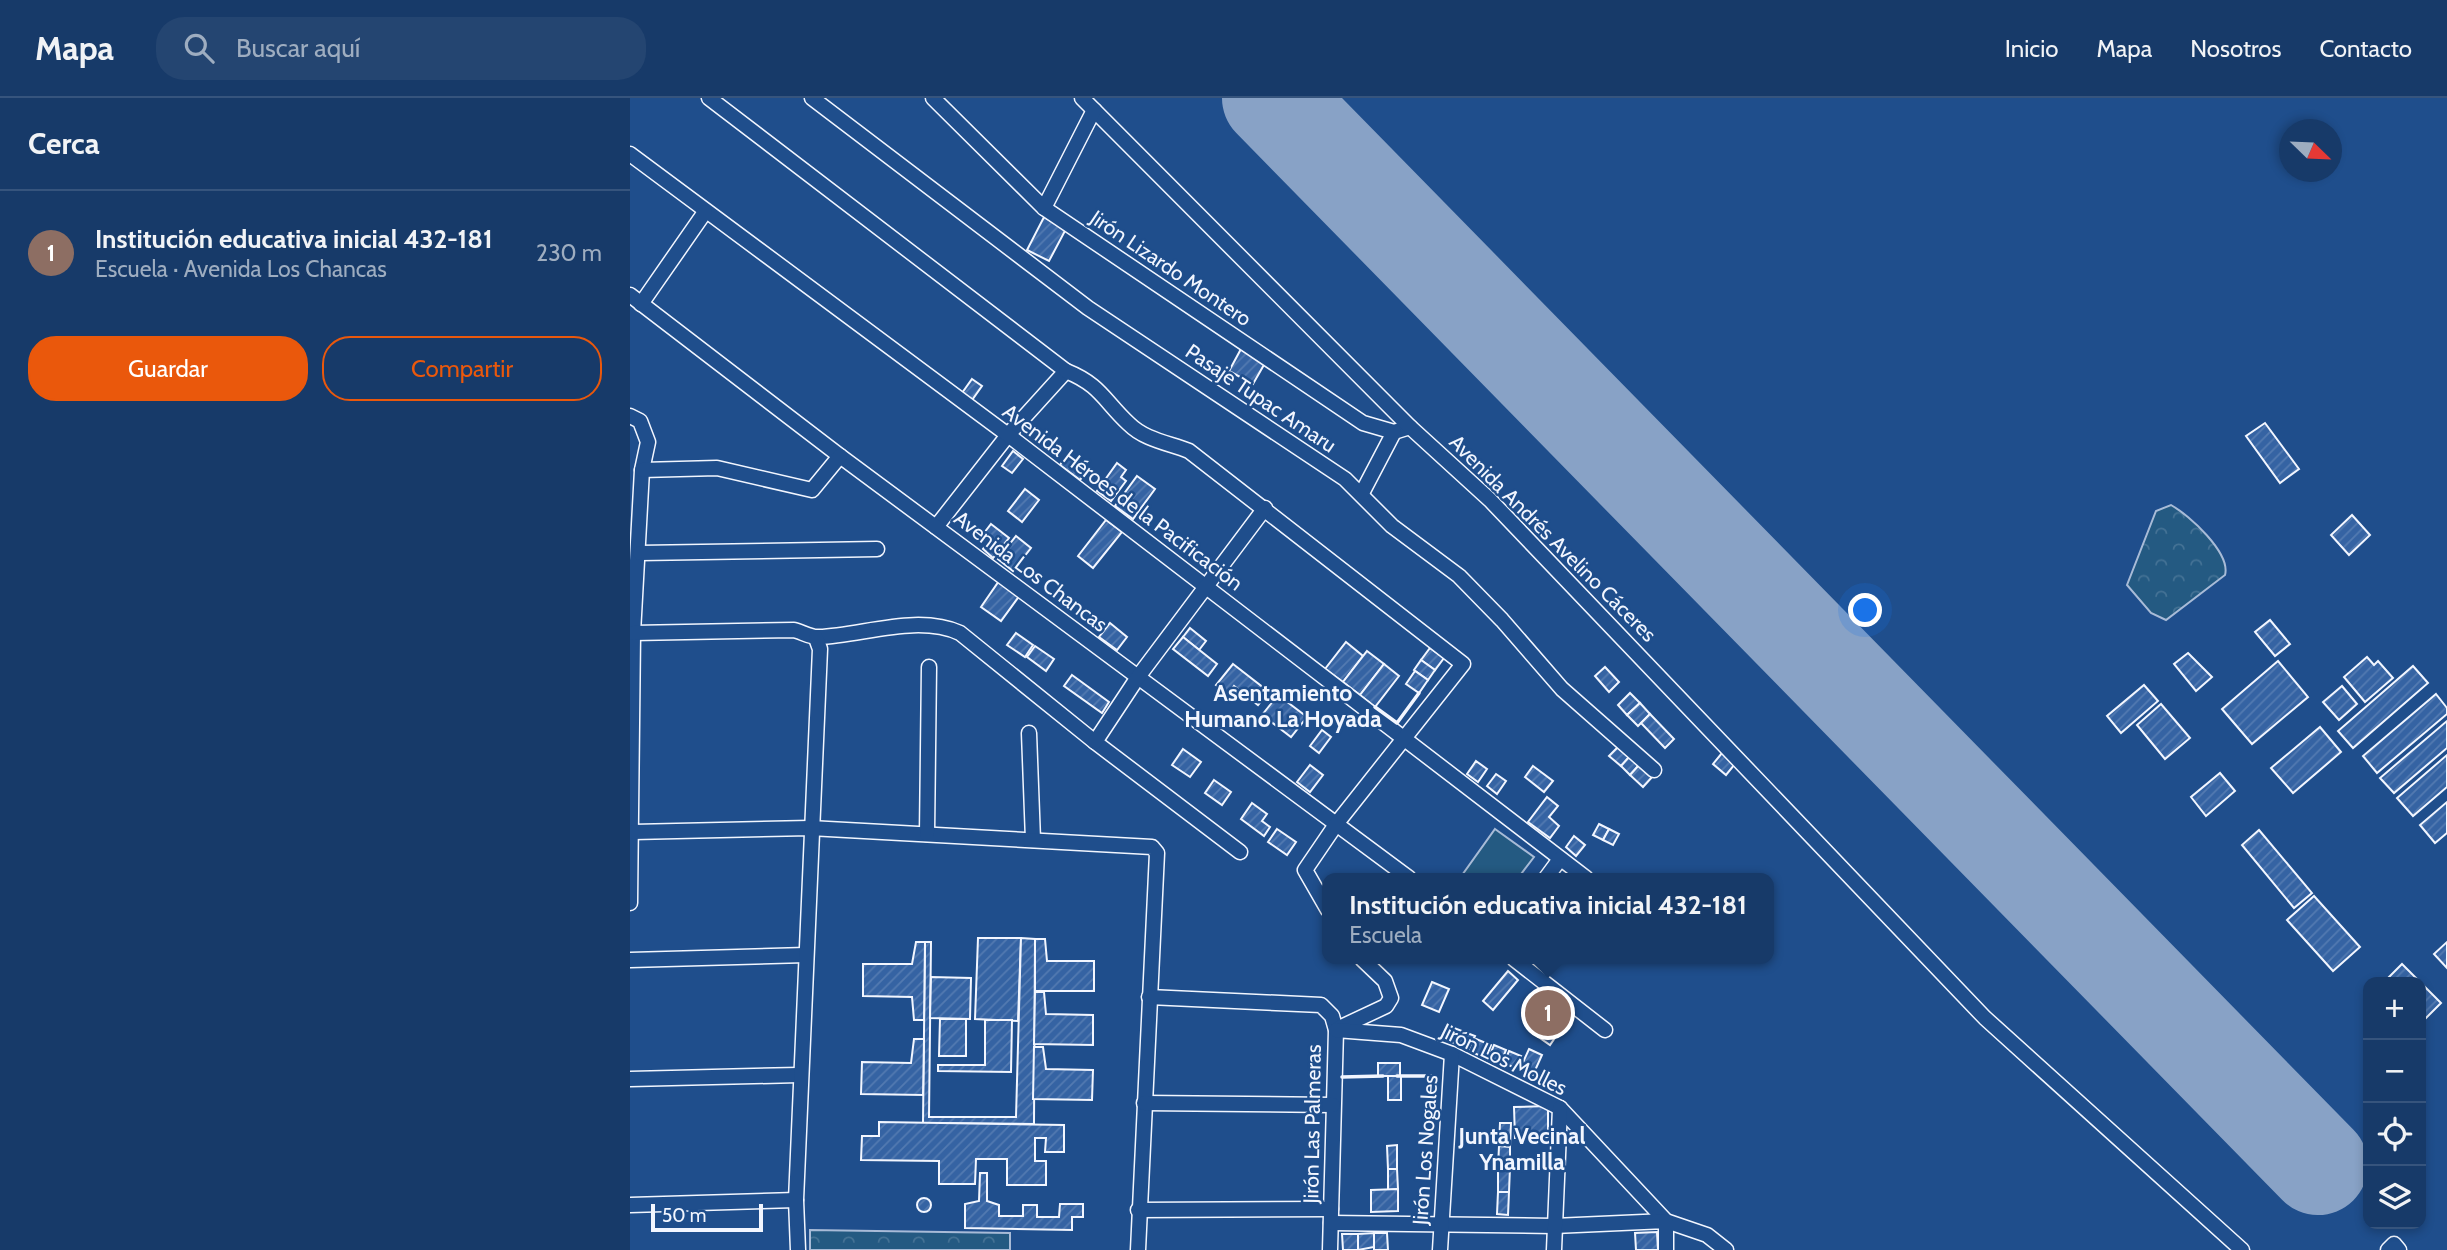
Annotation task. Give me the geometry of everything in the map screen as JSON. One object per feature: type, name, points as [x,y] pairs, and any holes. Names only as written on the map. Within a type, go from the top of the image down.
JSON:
[{"type":"street","points":[[709,98],[1066,371],[1083,377],[1108,398],[1128,424],[1145,436],[1189,451],[1463,664],[1337,823],[1305,870],[1322,900]]},
{"type":"street","name":"Pasaje Tupac Amaru","points":[[812,98],[1088,308],[1362,493],[1392,526],[1459,576],[1502,620],[1562,689],[1654,771]]},
{"type":"street","name":"Jirón Lizardo Montero","points":[[933,98],[1044,208],[1347,413],[1363,423],[1394,432]]},
{"type":"street","name":"Avenida Andrés Avelino Cáceres","points":[[1082,98],[1410,427],[1490,500],[1985,1018],[2242,1250]]},
{"type":"street","points":[[1044,208],[1094,110]]},
{"type":"street","name":"Avenida Héroes de la Pacificación","points":[[630,154],[1008,435],[1579,873]]},
{"type":"street","points":[[636,299],[705,212]]},
{"type":"street","name":"Avenida Los Chancas","points":[[636,299],[840,456],[1402,873]]},
{"type":"street","points":[[936,527],[1008,435],[1066,371]]},
{"type":"street","points":[[630,903],[633,832],[633,633],[639,553],[634,525],[648,442],[635,418]]},
{"type":"street","points":[[1362,493],[1394,432],[1410,427]]},
{"type":"street","points":[[642,470],[717,468],[812,490],[840,456]]},
{"type":"street","points":[[1095,742],[1138,677],[1265,508]]},
{"type":"street","points":[[639,553],[877,549]]},
{"type":"street","points":[[633,633],[794,630],[816,638],[856,631],[946,626],[960,633],[1095,742],[1240,852]]},
{"type":"street","points":[[798,1250],[796,1200],[800,1075],[820,649],[816,638]]},
{"type":"street","points":[[927,834],[929,667]]},
{"type":"street","points":[[1029,733],[1033,840]]},
{"type":"street","points":[[633,832],[810,828],[1145,844],[1157,853],[1138,1250]]},
{"type":"street","points":[[1550,873],[1560,859]]},
{"type":"street","points":[[630,960],[806,955]]},
{"type":"street","points":[[1336,1030],[1386,1006],[1391,998],[1385,981],[1367,964]]},
{"type":"street","points":[[1520,964],[1605,1030]]},
{"type":"street","name":"Jirón Las Palmeras","points":[[1149,997],[1321,1005],[1332,1016],[1336,1030],[1330,1250]]},
{"type":"street","name":"Jirón Los Molles","points":[[1336,1030],[1401,1035],[1452,1054],[1560,1108],[1666,1221],[1707,1235],[1726,1250]]},
{"type":"street","name":"Jirón Los Nogales","points":[[1440,1250],[1452,1054]]},
{"type":"street","points":[[630,1079],[800,1075]]},
{"type":"street","points":[[1144,1102],[1333,1105]]},
{"type":"street","points":[[1554,1250],[1560,1108]]},
{"type":"street","points":[[630,1205],[796,1200]]},
{"type":"street","points":[[1138,1210],[1554,1226],[1666,1221],[1666,1250]]},
{"type":"street","points":[[2388,1250],[2394,1244],[2399,1250]]},
{"type":"green space","points":[[2171,505],[2198,526],[2215,546],[2222,556],[2225,575],[2166,620],[2151,613],[2127,585],[2156,511]]},
{"type":"green space","points":[[1495,829],[1534,857],[1522,873],[1464,873]]},
{"type":"green space","points":[[810,1230],[1010,1233],[1010,1250],[810,1250]]},
{"type":"building","points":[[1044,217],[1066,229],[1049,261],[1027,250]]},
{"type":"building","points":[[1241,349],[1265,363],[1253,384],[1229,371]]},
{"type":"building","points":[[972,379],[982,386],[972,400],[962,393]]},
{"type":"building","points":[[2265,423],[2299,469],[2280,483],[2246,436]]},
{"type":"building","points":[[1013,451],[1023,459],[1012,473],[1002,466]]},
{"type":"building","points":[[1067,455],[1087,470],[1080,480],[1060,465]]},
{"type":"building","points":[[1117,463],[1126,470],[1121,477],[1126,481],[1111,501],[1097,491]]},
{"type":"building","points":[[1137,476],[1155,489],[1133,519],[1115,506]]},
{"type":"building","points":[[1025,489],[1039,500],[1022,522],[1008,511]]},
{"type":"building","points":[[2352,515],[2370,535],[2349,555],[2331,535]]},
{"type":"building","points":[[1106,520],[1122,532],[1093,568],[1078,556]]},
{"type":"building","points":[[991,524],[1009,538],[993,558],[983,549],[991,539],[984,533]]},
{"type":"building","points":[[1016,536],[1031,548],[1013,571],[998,559]]},
{"type":"building","points":[[999,581],[1020,595],[1001,621],[981,607]]},
{"type":"building","points":[[2270,620],[2290,644],[2275,656],[2255,632]]},
{"type":"building","points":[[1110,623],[1127,637],[1117,650],[1099,637]]},
{"type":"building","points":[[1190,628],[1206,641],[1199,650],[1183,637]]},
{"type":"building","points":[[1016,633],[1033,645],[1025,657],[1007,645]]},
{"type":"building","points":[[1183,637],[1217,664],[1208,676],[1173,649]]},
{"type":"building","points":[[1346,642],[1363,656],[1343,682],[1325,669]]},
{"type":"building","points":[[1035,646],[1054,659],[1046,671],[1027,657]]},
{"type":"building","points":[[1430,648],[1444,658],[1435,670],[1421,660]]},
{"type":"building","points":[[1367,651],[1384,664],[1360,695],[1343,682]]},
{"type":"building","points":[[2188,653],[2212,677],[2196,691],[2174,664]]},
{"type":"building","points":[[2367,657],[2374,665],[2378,661],[2393,678],[2365,702],[2344,677]]},
{"type":"building","points":[[1421,660],[1435,670],[1428,680],[1414,670]]},
{"type":"building","points":[[2278,661],[2308,697],[2252,744],[2222,709]]},
{"type":"building","points":[[1233,664],[1269,692],[1258,705],[1234,686],[1228,694],[1216,685]]},
{"type":"building","points":[[1384,664],[1399,676],[1375,707],[1360,695]]},
{"type":"building","points":[[2413,666],[2428,683],[2353,748],[2338,731]]},
{"type":"building","points":[[1605,667],[1619,682],[1609,692],[1595,676]]},
{"type":"building","points":[[1415,671],[1428,680],[1419,693],[1406,684]]},
{"type":"building","points":[[1072,675],[1109,702],[1102,713],[1064,686]]},
{"type":"building","points":[[2144,685],[2158,701],[2121,733],[2107,716]]},
{"type":"building","points":[[2342,686],[2357,704],[2339,720],[2323,702]]},
{"type":"building","points":[[1630,693],[1640,703],[1627,715],[1618,705]]},
{"type":"building","points":[[2436,694],[2447,708],[2447,714],[2377,773],[2363,756]]},
{"type":"building","points":[[1278,695],[1307,717],[1291,737],[1262,715]]},
{"type":"building","points":[[1640,703],[1650,714],[1638,726],[1627,715]]},
{"type":"building","points":[[2161,704],[2190,738],[2165,759],[2137,725]]},
{"type":"building","points":[[1650,714],[1674,739],[1665,748],[1641,723]]},
{"type":"building","points":[[2447,721],[2447,748],[2394,793],[2380,778]]},
{"type":"building","points":[[2320,727],[2341,752],[2293,793],[2271,768]]},
{"type":"building","points":[[1322,730],[1331,737],[1319,753],[1310,746]]},
{"type":"building","points":[[1619,746],[1630,756],[1621,766],[1609,756]]},
{"type":"building","points":[[1183,749],[1201,762],[1190,777],[1172,765]]},
{"type":"building","points":[[1722,753],[1735,764],[1726,775],[1713,764]]},
{"type":"building","points":[[2447,755],[2447,787],[2413,816],[2397,798]]},
{"type":"building","points":[[1630,756],[1640,764],[1630,775],[1621,766]]},
{"type":"building","points":[[1476,761],[1487,769],[1478,782],[1467,774]]},
{"type":"building","points":[[1640,764],[1653,776],[1643,787],[1630,775]]},
{"type":"building","points":[[1310,765],[1323,775],[1310,792],[1297,782]]},
{"type":"building","points":[[1533,766],[1553,781],[1544,792],[1525,777]]},
{"type":"building","points":[[2220,773],[2235,791],[2206,816],[2191,797]]},
{"type":"building","points":[[1496,774],[1506,781],[1497,794],[1487,786]]},
{"type":"building","points":[[1214,780],[1231,792],[1222,805],[1205,793]]},
{"type":"building","points":[[1547,797],[1558,806],[1549,817],[1559,826],[1550,838],[1528,822]]},
{"type":"building","points":[[2447,802],[2447,833],[2435,843],[2420,825]]},
{"type":"building","points":[[1252,803],[1267,814],[1262,821],[1270,827],[1264,836],[1241,819]]},
{"type":"building","points":[[1599,824],[1609,829],[1603,840],[1593,835]]},
{"type":"building","points":[[1277,829],[1296,842],[1287,855],[1268,842]]},
{"type":"building","points":[[1609,829],[1619,834],[1613,845],[1603,840]]},
{"type":"building","points":[[2259,830],[2312,893],[2294,908],[2242,845]]},
{"type":"building","points":[[1574,836],[1585,845],[1576,856],[1566,847]]},
{"type":"building","points":[[2314,896],[2360,947],[2333,971],[2287,920]]},
{"type":"building","points":[[978,938],[1021,938],[1018,1021],[975,1019]]},
{"type":"building","points":[[1021,938],[1035,939],[1034,1124],[923,1123],[925,942],[931,942],[929,1117],[1016,1117]]},
{"type":"building","points":[[1035,939],[1045,939],[1047,961],[1094,961],[1094,991],[1035,991]]},
{"type":"building","points":[[916,942],[925,942],[924,1020],[914,1020],[912,997],[863,996],[863,964],[912,964]]},
{"type":"building","points":[[2447,942],[2447,968],[2434,954]]},
{"type":"building","points":[[2402,964],[2415,977],[2389,977]]},
{"type":"building","points":[[1508,971],[1518,980],[1493,1010],[1483,1001]]},
{"type":"building","points":[[931,977],[971,978],[970,1019],[930,1018]]},
{"type":"building","points":[[1432,982],[1449,989],[1439,1012],[1422,1005]]},
{"type":"building","points":[[2426,988],[2441,1003],[2426,1018]]},
{"type":"building","points":[[1035,992],[1044,992],[1046,1014],[1093,1015],[1093,1045],[1034,1044]]},
{"type":"building","points":[[1559,1004],[1572,1013],[1550,1045],[1537,1036]]},
{"type":"building","points":[[940,1019],[966,1019],[966,1056],[939,1056]]},
{"type":"building","points":[[985,1020],[1012,1020],[1011,1072],[938,1071],[938,1065],[985,1065]]},
{"type":"building","points":[[1454,1028],[1475,1036],[1469,1049],[1449,1041]]},
{"type":"building","points":[[914,1039],[924,1039],[923,1095],[861,1094],[862,1062],[911,1063]]},
{"type":"building","points":[[1476,1039],[1491,1045],[1486,1058],[1471,1052]]},
{"type":"building","points":[[1494,1045],[1506,1050],[1501,1062],[1489,1057]]},
{"type":"building","points":[[1034,1047],[1043,1047],[1046,1069],[1093,1070],[1092,1100],[1033,1099]]},
{"type":"building","points":[[1529,1049],[1542,1055],[1533,1075],[1520,1069]]},
{"type":"building","points":[[1509,1051],[1521,1056],[1515,1068],[1504,1063]]},
{"type":"building","points":[[1378,1063],[1400,1063],[1400,1076],[1378,1076]]},
{"type":"building","points":[[1388,1076],[1401,1076],[1401,1100],[1388,1100]]},
{"type":"building","points":[[1548,1106],[1548,1137],[1515,1138],[1514,1107]]},
{"type":"building","points":[[879,1122],[1064,1125],[1064,1152],[1045,1152],[1046,1138],[1035,1138],[1035,1161],[1046,1161],[1046,1185],[1007,1185],[1007,1159],[976,1159],[975,1184],[939,1184],[939,1161],[861,1160],[862,1136],[879,1136]]},
{"type":"building","points":[[1500,1123],[1511,1123],[1510,1147],[1499,1146]]},
{"type":"building","points":[[1397,1145],[1397,1169],[1388,1169],[1387,1146]]},
{"type":"building","points":[[1499,1146],[1510,1147],[1510,1167],[1498,1167]]},
{"type":"building","points":[[1498,1167],[1510,1167],[1509,1192],[1498,1192]]},
{"type":"building","points":[[1388,1169],[1397,1169],[1398,1189],[1388,1190]]},
{"type":"building","points":[[980,1173],[987,1173],[987,1201],[999,1205],[999,1216],[1023,1216],[1023,1205],[1037,1205],[1037,1217],[1059,1217],[1060,1204],[1083,1204],[1083,1217],[1072,1217],[1072,1230],[965,1228],[965,1204],[979,1201]]},
{"type":"building","points":[[1398,1189],[1398,1211],[1371,1212],[1371,1190]]},
{"type":"building","points":[[1498,1192],[1509,1192],[1508,1215],[1497,1214]]},
{"type":"building","points":[[924,1198],[929,1200],[929,1210],[924,1212],[919,1210],[917,1205],[919,1200]]},
{"type":"building","points":[[1657,1232],[1658,1250],[1636,1250],[1635,1233]]},
{"type":"building","points":[[1374,1233],[1387,1233],[1388,1250],[1374,1250]]},
{"type":"building","points":[[1374,1233],[1374,1247],[1358,1250],[1358,1234]]},
{"type":"building","points":[[1342,1234],[1358,1234],[1358,1250],[1343,1250]]},
{"type":"runway","points":[[1272,98],[2318,1165]]},
{"type":"wall","points":[[1375,707],[1397,723],[1419,693]]},
{"type":"wall","points":[[1342,1077],[1383,1076]]},
{"type":"wall","points":[[1397,1076],[1435,1076]]},
{"type":"place","name":"Institución educativa inicial 432-181","points":[[1548,1013]]},
{"type":"district","name":"Asentamiento Humano La Hoyada","points":[[1283,706]]},
{"type":"district","name":"Junta Vecinal Ynamilla","points":[[1522,1149]]}]
